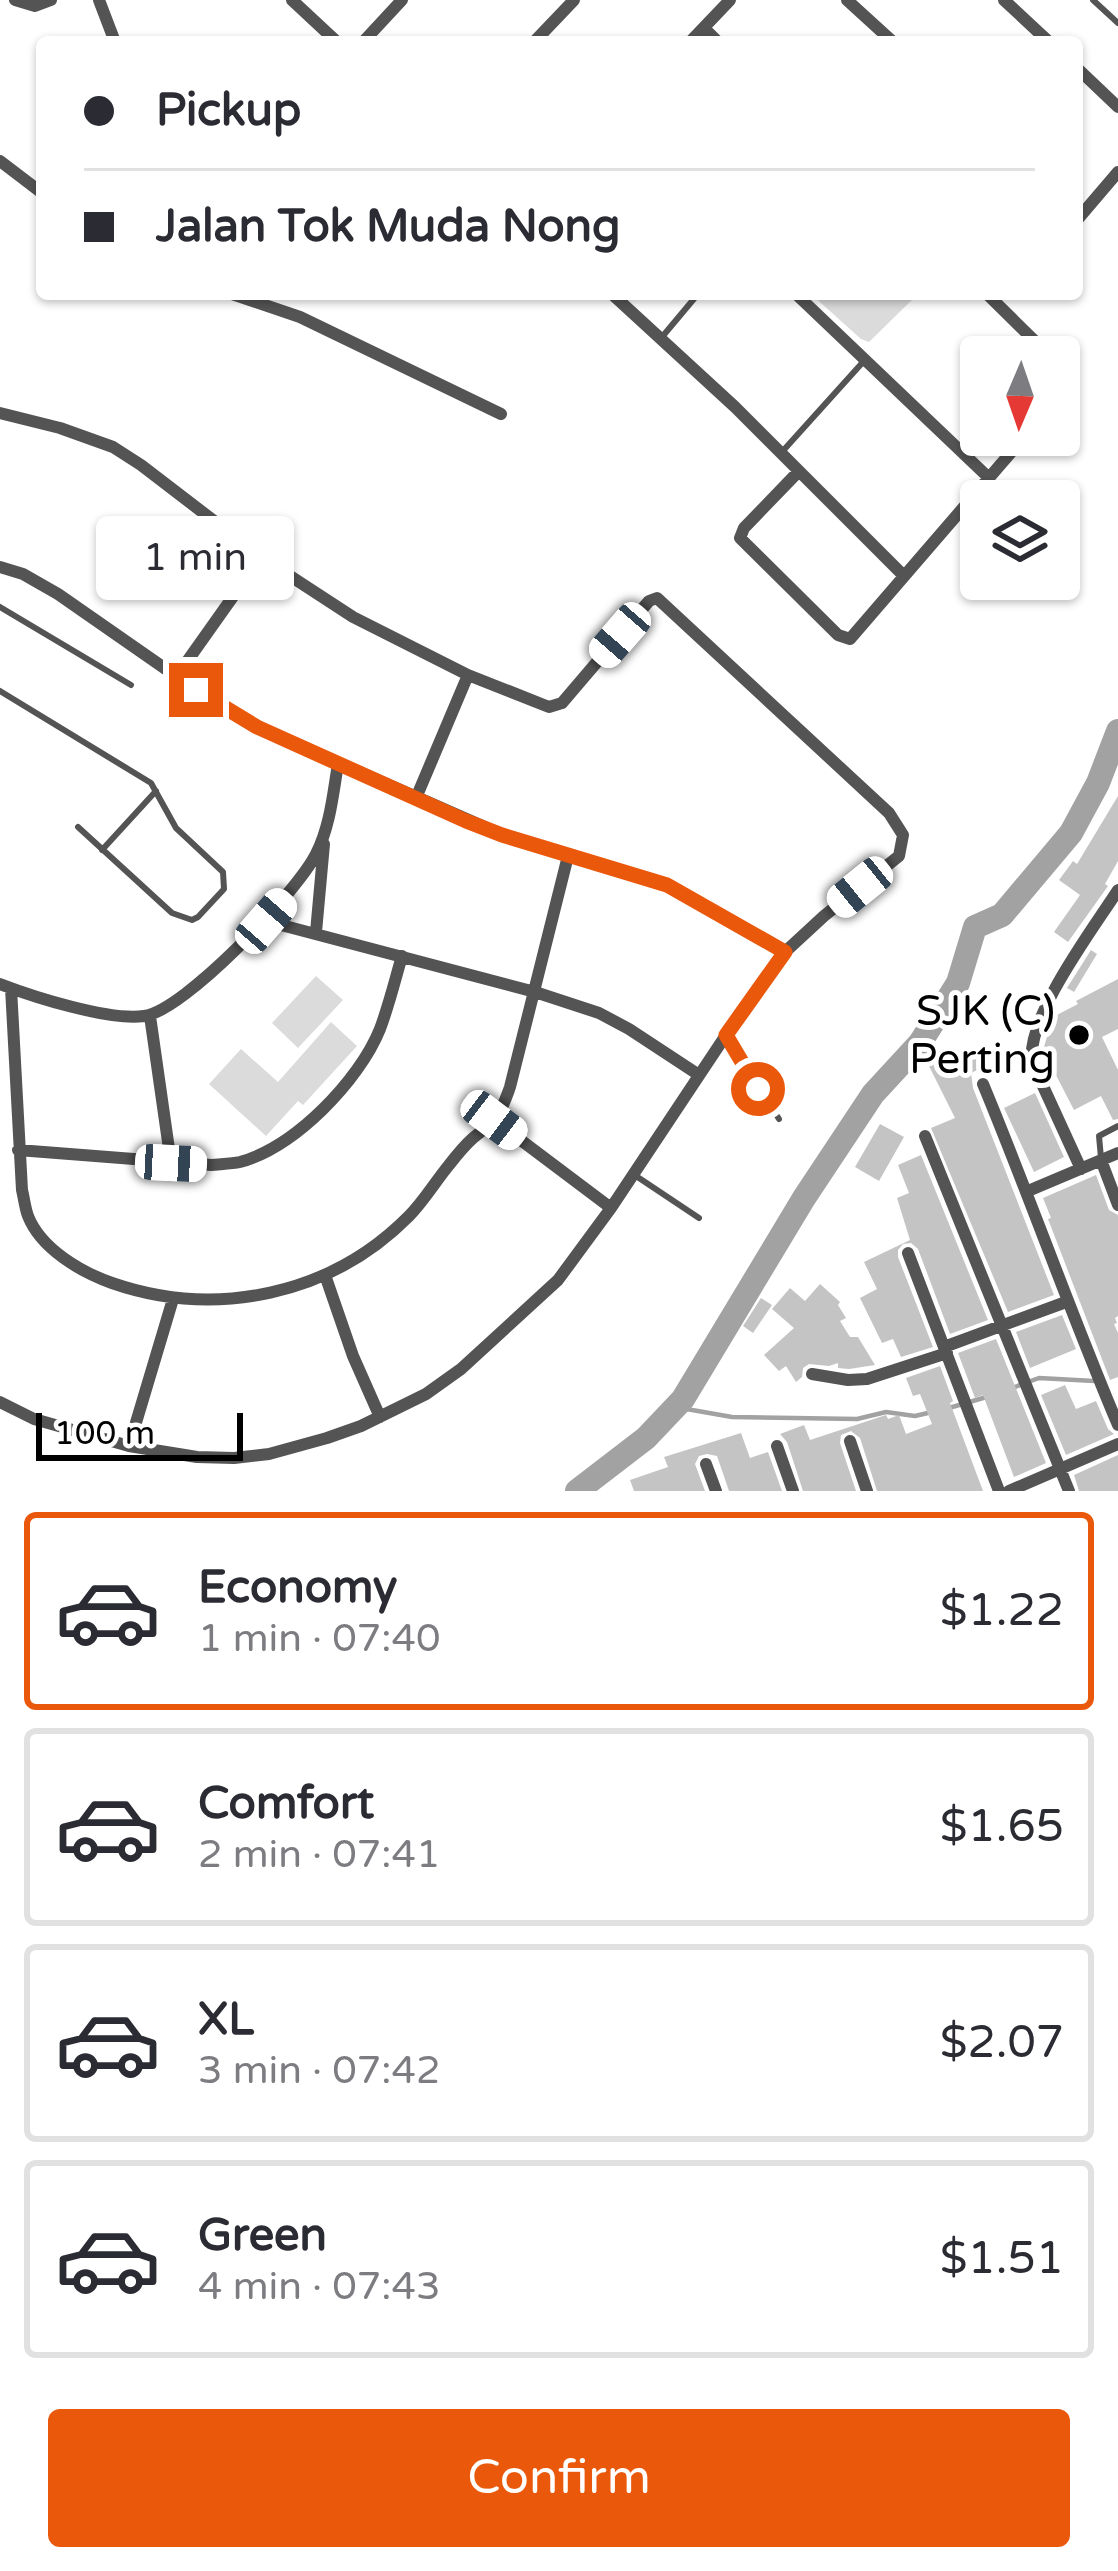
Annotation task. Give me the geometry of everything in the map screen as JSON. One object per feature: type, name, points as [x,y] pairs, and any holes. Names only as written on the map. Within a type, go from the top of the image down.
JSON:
[{"type":"street","points":[[15,0],[35,6],[51,0]]},
{"type":"street","points":[[99,0],[113,36]]},
{"type":"street","points":[[292,0],[331,36]]},
{"type":"street","points":[[369,36],[402,0]]},
{"type":"street","points":[[541,36],[574,0]]},
{"type":"street","points":[[696,36],[730,0]]},
{"type":"street","points":[[847,0],[886,36]]},
{"type":"street","points":[[1004,0],[1043,36]]},
{"type":"street","points":[[704,28],[712,36]]},
{"type":"street","points":[[1083,74],[1118,107]]},
{"type":"street","points":[[0,161],[36,188]]},
{"type":"street","points":[[1083,211],[1118,172]]},
{"type":"street","points":[[250,300],[300,317],[501,415]]},
{"type":"street","points":[[619,300],[904,576]]},
{"type":"street","points":[[802,300],[988,477]]},
{"type":"street","points":[[1000,300],[1032,336]]},
{"type":"street","points":[[0,412],[113,447],[261,557],[353,616],[468,675],[549,707],[559,706],[652,598],[660,599],[889,813],[903,835],[899,856],[785,952],[558,1280],[445,1382],[380,1417],[327,1438],[234,1458],[129,1446],[34,1419],[0,1402]]},
{"type":"street","points":[[799,471],[741,532],[742,543],[846,640],[859,632],[1007,456]]},
{"type":"street","points":[[176,677],[261,557]]},
{"type":"street","points":[[0,568],[39,582],[257,727],[502,835],[667,885],[785,952]]},
{"type":"street","points":[[416,798],[468,675]]},
{"type":"street","points":[[316,932],[338,764]]},
{"type":"street","points":[[326,834],[306,872],[266,921],[173,1003],[150,1016],[104,1014],[6,986],[28,1218],[41,1238],[81,1270],[140,1293],[173,1299],[244,1299],[283,1292],[325,1275],[366,1252],[411,1215],[463,1149],[494,1120],[510,1087],[568,856]]},
{"type":"street","points":[[1081,1168],[1032,1062],[1031,1048],[1054,993],[1118,890]]},
{"type":"street","points":[[266,921],[535,992],[615,1020],[698,1076]]},
{"type":"street","points":[[18,1150],[212,1165],[240,1162],[261,1153],[305,1126],[349,1078],[378,1033],[402,956]]},
{"type":"street","points":[[150,1016],[171,1163]]},
{"type":"street","points":[[982,1084],[1118,1425]]},
{"type":"street","points":[[494,1120],[611,1208]]},
{"type":"street","points":[[925,1136],[1069,1491]]},
{"type":"street","points":[[1028,1191],[1118,1153]]},
{"type":"street","points":[[1101,1160],[1118,1205]]},
{"type":"street","points":[[908,1253],[1000,1491]]},
{"type":"street","points":[[325,1275],[380,1417]]},
{"type":"street","points":[[129,1446],[173,1299]]},
{"type":"street","points":[[812,1374],[867,1379],[1066,1302]]},
{"type":"street","points":[[850,1441],[867,1491]]},
{"type":"street","points":[[1009,1491],[1118,1444]]},
{"type":"street","points":[[777,1447],[793,1491]]},
{"type":"street","points":[[706,1464],[716,1491]]},
{"type":"lane","points":[[1093,0],[1118,23]]},
{"type":"lane","points":[[661,338],[693,300]]},
{"type":"lane","points":[[781,453],[866,359]]},
{"type":"lane","points":[[0,607],[131,686]]},
{"type":"lane","points":[[0,692],[138,773],[156,791],[176,828],[223,872],[224,889],[199,917],[192,920],[172,913],[78,827]]},
{"type":"lane","points":[[102,850],[156,791]]},
{"type":"lane","points":[[726,1035],[778,1119]]},
{"type":"lane","points":[[1101,1160],[1099,1136],[1118,1126]]},
{"type":"lane","points":[[633,1174],[699,1218]]},
{"type":"shaded area","points":[[818,300],[912,300],[869,342]]},
{"type":"shaded area","points":[[316,976],[343,1000],[298,1048],[272,1023]]},
{"type":"shaded area","points":[[331,1022],[357,1046],[303,1105],[298,1101],[266,1136],[209,1084],[241,1049],[278,1082]]},
{"type":"building","points":[[1118,796],[1118,861],[1108,886],[1068,942],[1054,932],[1080,895],[1059,880],[1073,861],[1077,864]]},
{"type":"building","points":[[1091,950],[1097,954],[1074,992],[1067,988]]},
{"type":"building","points":[[1118,979],[1118,1029],[1102,1037],[1118,1070],[1118,1119],[1113,1120],[1101,1096],[1074,1110],[1043,1050],[1053,1017]]},
{"type":"building","points":[[954,1052],[958,1062],[977,1053],[984,1067],[971,1073],[973,1088],[1054,1295],[1008,1312],[931,1128],[955,1118],[928,1064]]},
{"type":"building","points":[[1035,1093],[1064,1157],[1034,1172],[1004,1108]]},
{"type":"building","points":[[880,1124],[904,1137],[879,1181],[855,1167]]},
{"type":"building","points":[[921,1155],[988,1320],[950,1334],[918,1249],[903,1244],[898,1257],[933,1347],[901,1357],[893,1339],[882,1343],[860,1298],[877,1289],[864,1262],[910,1240],[897,1198],[909,1193],[898,1165]]},
{"type":"building","points":[[1096,1175],[1109,1210],[1118,1215],[1118,1316],[1114,1324],[1118,1377],[1110,1380],[1043,1198]]},
{"type":"building","points":[[820,1284],[840,1302],[846,1318],[840,1321],[850,1337],[858,1337],[875,1365],[849,1369],[838,1368],[838,1363],[809,1364],[796,1382],[786,1366],[779,1371],[764,1355],[794,1328],[772,1309],[790,1288],[805,1301]]},
{"type":"building","points":[[761,1298],[772,1305],[753,1333],[743,1326]]},
{"type":"building","points":[[1062,1315],[1076,1349],[1030,1368],[1016,1332]]},
{"type":"building","points":[[996,1339],[1046,1463],[1014,1477],[983,1395],[975,1398],[958,1353]]},
{"type":"building","points":[[940,1366],[983,1491],[877,1491],[860,1438],[851,1431],[841,1435],[840,1443],[856,1491],[803,1491],[780,1434],[804,1425],[810,1440],[886,1415],[888,1419],[899,1415],[906,1434],[932,1424],[920,1394],[913,1396],[906,1378]]},
{"type":"building","points":[[1065,1385],[1076,1409],[1096,1401],[1114,1434],[1066,1455],[1041,1395]]},
{"type":"building","points":[[741,1433],[750,1458],[768,1452],[782,1491],[729,1491],[717,1456],[707,1454],[695,1464],[705,1491],[634,1491],[630,1480],[668,1467],[664,1457]]},
{"type":"building","points":[[1118,1455],[1118,1491],[1079,1491],[1074,1475]]},
{"type":"waterway","points":[[577,1491],[646,1438],[683,1399],[804,1198],[873,1094],[920,1043],[958,983],[975,927],[1002,915],[1071,833],[1118,731]]},
{"type":"waterway","points":[[1012,1388],[1039,1378],[1094,1381]]},
{"type":"waterway","points":[[949,1408],[990,1396]]},
{"type":"waterway","points":[[675,1407],[732,1417],[857,1419],[886,1412],[915,1416],[932,1412]]},
{"type":"place","name":"SJK (C) Perting","points":[[1079,1035]]},
{"type":"route","points":[[196,690],[257,727],[466,821],[667,885],[785,952],[726,1035],[758,1089]]}]
